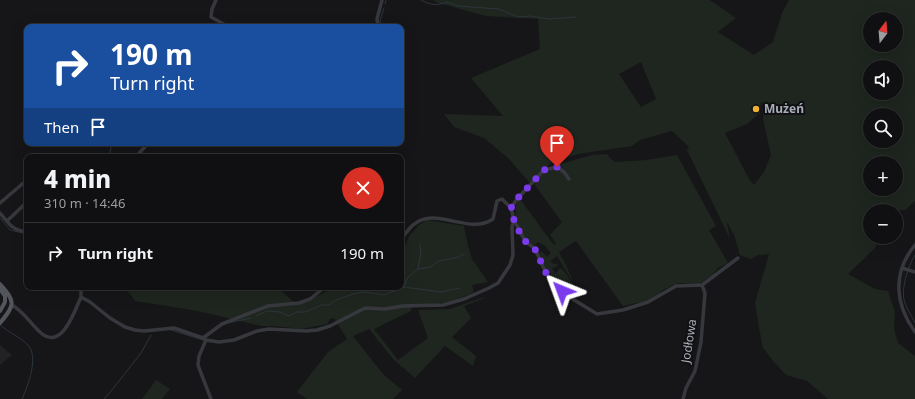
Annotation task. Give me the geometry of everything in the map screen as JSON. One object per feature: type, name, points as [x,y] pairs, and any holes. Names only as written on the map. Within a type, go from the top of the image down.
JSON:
[{"type":"main road","points":[[0,284],[11,297],[12,305],[9,312],[0,323]]},
{"type":"main road","points":[[0,289],[6,302],[12,305]]},
{"type":"main road","points":[[2,309],[6,302]]},
{"type":"street","points":[[216,0],[212,9],[212,17],[224,24]]},
{"type":"street","points":[[378,24],[377,19],[382,0]]},
{"type":"street","points":[[139,154],[145,146]]},
{"type":"street","points":[[511,208],[517,199],[544,170],[557,167],[564,172],[569,179]]},
{"type":"street","points":[[0,203],[24,183]]},
{"type":"street","points":[[404,236],[413,225],[423,219],[430,218],[470,225],[487,223],[493,219],[497,201],[502,199],[511,208],[514,220],[525,241],[535,249],[547,275],[553,283],[571,298],[597,314],[623,310],[647,302],[676,286],[702,285],[738,258]]},
{"type":"street","points":[[7,222],[24,205]]},
{"type":"street","points":[[0,213],[11,227],[24,232]]},
{"type":"street","points":[[81,297],[126,328],[144,331],[170,328],[204,339],[219,342],[234,340],[256,331],[269,329],[306,331],[317,330],[330,326],[365,308],[438,305],[464,298],[498,283],[510,265],[513,255],[512,227],[514,220]]},
{"type":"street","points":[[915,245],[909,252],[904,269],[899,278],[899,300],[908,323],[915,332]]},
{"type":"street","points":[[904,269],[914,272]]},
{"type":"street","name":"Jodłowa","points":[[683,399],[686,388],[695,371],[701,342],[705,293],[702,285]]},
{"type":"street","points":[[12,305],[21,311],[43,334],[53,337],[67,327],[81,297],[80,290]]},
{"type":"street","points":[[211,399],[198,365],[204,339],[222,324],[268,306],[299,303],[310,298],[321,290]]},
{"type":"shaded area","points":[[433,0],[710,0],[736,18],[718,32],[754,55],[773,42],[782,13],[789,0],[915,0],[915,201],[905,210],[903,210],[903,204],[863,204],[863,244],[876,244],[875,248],[848,274],[875,289],[888,291],[895,312],[894,328],[898,343],[915,356],[915,399],[828,399],[807,381],[786,375],[774,362],[763,348],[755,303],[769,254],[758,255],[751,259],[740,255],[734,235],[727,222],[730,239],[687,150],[689,147],[672,131],[640,140],[632,146],[578,154],[553,161],[530,183],[508,158],[484,138],[454,127],[444,114],[503,116],[471,78],[540,49],[538,19],[486,16],[438,3]],"holes":[[[641,62],[656,99],[641,107],[619,74]],[[761,102],[764,104],[763,119],[771,155],[764,172],[754,185],[749,179],[725,133],[747,124],[760,113]]]},
{"type":"shaded area","points":[[608,154],[609,157],[615,162],[646,160],[677,155],[716,226],[709,230],[728,263],[718,268],[712,275],[699,284],[678,283],[663,290],[651,300],[623,306],[576,241],[559,252],[574,284],[557,256],[550,261],[554,264],[558,264],[552,268],[555,273],[560,268],[568,277],[573,286],[574,298],[562,288],[549,273],[539,253],[541,251],[547,257],[551,253],[544,245],[538,242],[534,246],[520,232],[515,213],[518,200],[520,199],[553,244],[557,245],[550,235],[562,222],[534,184],[544,172],[553,166],[592,155]]},
{"type":"shaded area","points":[[427,220],[464,226],[472,259],[488,282],[472,285],[474,292],[460,298],[435,304],[420,304],[415,306],[411,308],[411,311],[374,329],[398,360],[428,338],[418,310],[450,309],[484,297],[485,298],[464,306],[471,318],[452,337],[476,356],[473,366],[445,346],[415,378],[394,360],[369,329],[353,336],[383,374],[402,390],[393,399],[307,399],[297,392],[328,352],[347,339],[334,318],[330,319],[327,324],[301,329],[261,326],[198,311],[135,301],[127,290],[280,290],[297,305],[330,290],[404,290],[404,249],[409,236],[419,225]]},
{"type":"shaded area","points":[[0,345],[12,355],[0,365]]},
{"type":"shaded area","points":[[156,380],[170,389],[162,399],[142,399]]},
{"type":"waterway","points":[[385,4],[386,0]]},
{"type":"waterway","points":[[421,0],[434,4],[447,2],[458,6],[499,9],[518,17],[530,16],[550,19],[576,17]]},
{"type":"waterway","points":[[380,24],[384,8]]},
{"type":"waterway","points":[[110,154],[111,146]]},
{"type":"waterway","points":[[0,218],[10,230],[24,233]]},
{"type":"waterway","points":[[418,269],[421,251],[420,245]]},
{"type":"waterway","points":[[404,287],[408,277],[418,269],[430,267],[439,261],[459,257],[464,254]]},
{"type":"waterway","points":[[915,255],[907,272],[903,292],[906,306],[915,323]]},
{"type":"waterway","points":[[404,287],[441,292],[460,288]]},
{"type":"waterway","points":[[256,316],[267,311],[280,312],[289,316],[297,312],[305,312],[322,305],[329,305],[336,300],[353,294],[364,292],[384,295],[396,290]]},
{"type":"waterway","points":[[228,323],[251,318]]},
{"type":"waterway","points":[[0,325],[26,343],[31,350],[33,364],[22,399]]},
{"type":"waterway","points":[[171,330],[203,340]]},
{"type":"waterway","points":[[104,399],[141,353],[151,335]]},
{"type":"place","name":"Mużeń","points":[[756,109]]},
{"type":"route","points":[[557,167],[544,170],[517,199],[511,208],[514,220],[520,233],[525,241],[535,249],[547,275],[562,291]]}]
